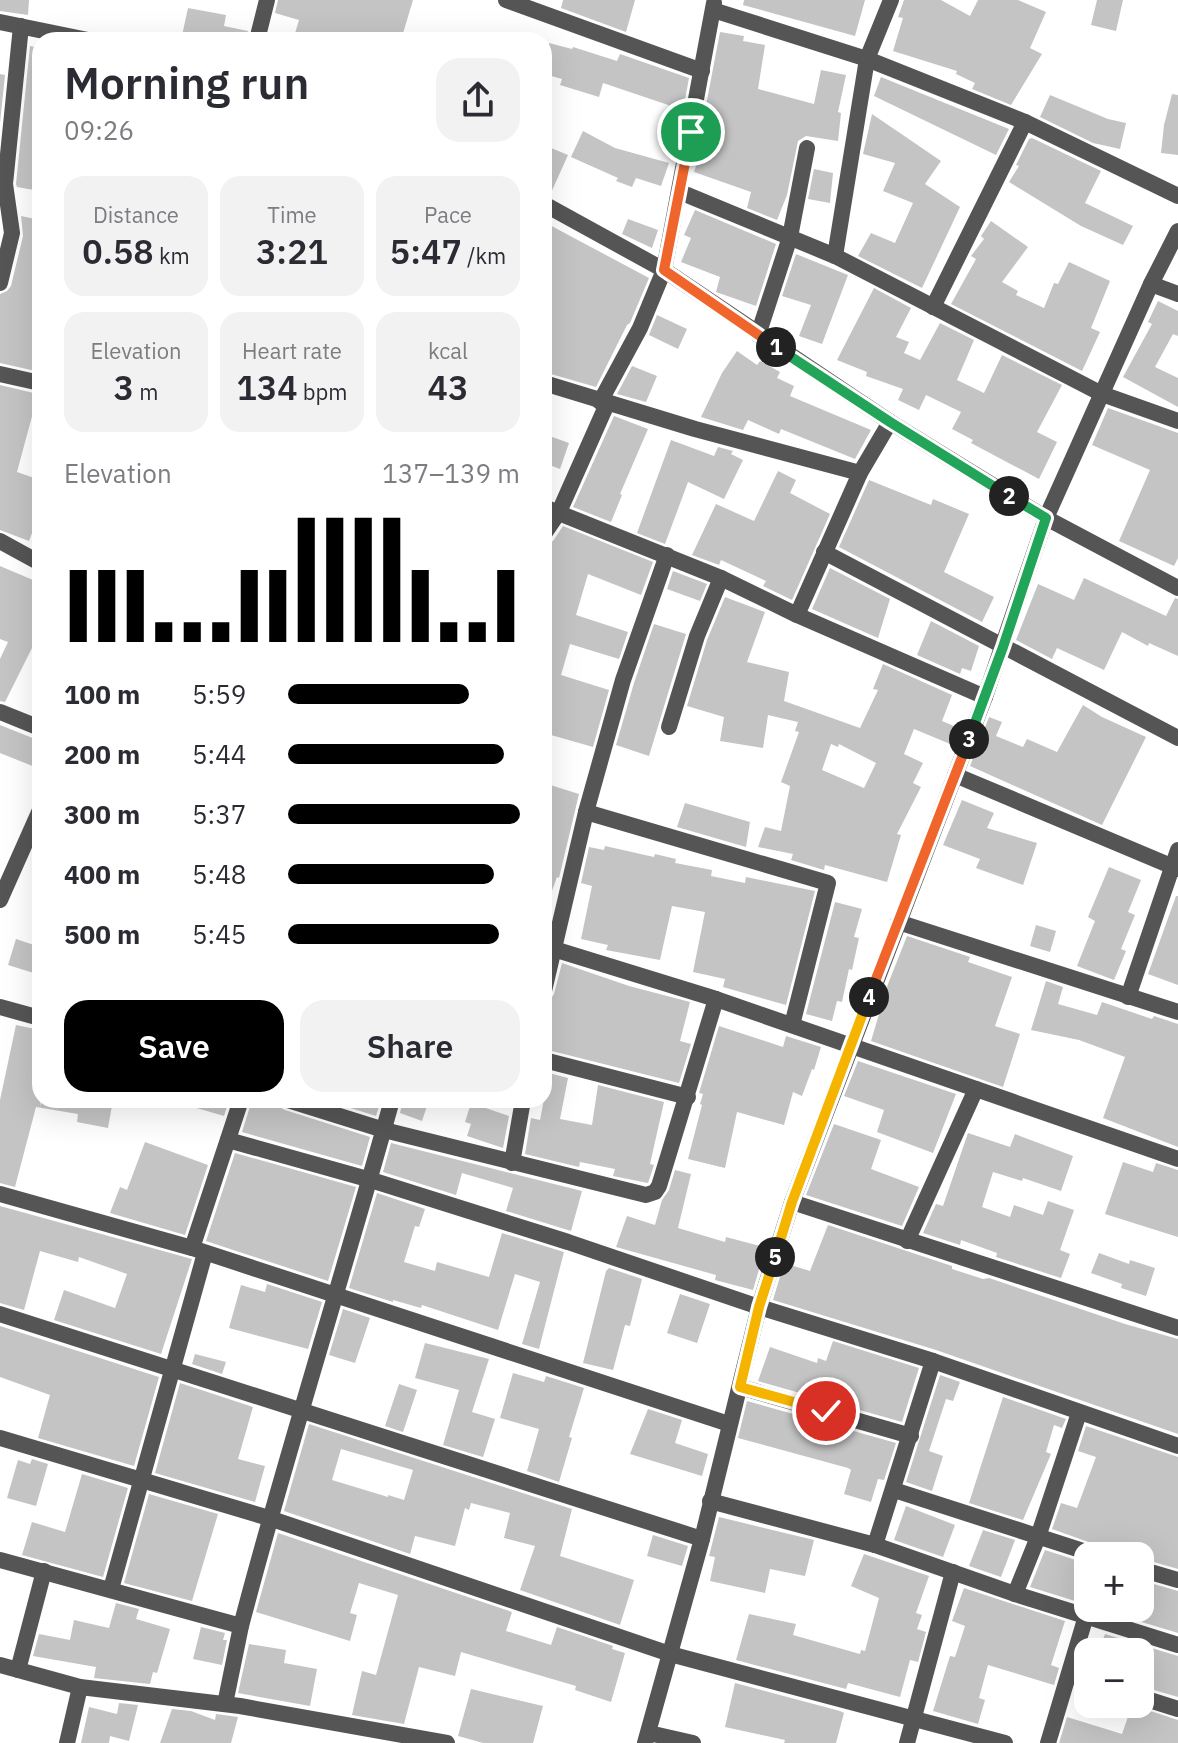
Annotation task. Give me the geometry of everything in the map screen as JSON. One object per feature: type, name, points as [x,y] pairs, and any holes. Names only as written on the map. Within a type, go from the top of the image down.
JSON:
[{"type":"street","points":[[259,32],[267,0]]},
{"type":"street","points":[[506,0],[702,71]]},
{"type":"street","points":[[835,256],[867,59],[891,0]]},
{"type":"street","points":[[985,697],[797,615],[721,578],[552,509],[640,328],[664,270],[714,5],[867,59],[1025,122],[1178,196]]},
{"type":"street","points":[[0,22],[50,32]]},
{"type":"street","points":[[0,283],[12,233],[5,184],[21,26]]},
{"type":"street","points":[[933,307],[1025,122]]},
{"type":"street","points":[[758,335],[790,237],[807,148]]},
{"type":"street","points":[[680,192],[835,256],[1102,394],[1178,421]]},
{"type":"street","points":[[552,208],[664,270],[890,422],[1046,518],[1178,588]]},
{"type":"street","points":[[693,1743],[647,1738],[702,1539],[759,1307],[792,1202],[985,697],[1046,518],[1178,231]]},
{"type":"street","points":[[1151,284],[1178,294]]},
{"type":"street","points":[[0,374],[32,381]]},
{"type":"street","points":[[552,386],[604,403],[860,473]]},
{"type":"street","points":[[797,615],[860,473],[890,422]]},
{"type":"street","points":[[0,541],[32,559]]},
{"type":"street","points":[[824,552],[1178,738]]},
{"type":"street","points":[[552,933],[623,680],[667,555]]},
{"type":"street","points":[[669,727],[697,636],[721,578]]},
{"type":"street","points":[[0,712],[32,725]]},
{"type":"street","points":[[955,775],[1175,868]]},
{"type":"street","points":[[586,812],[828,883],[792,1025]]},
{"type":"street","points":[[0,900],[32,828]]},
{"type":"street","points":[[1128,997],[1175,868],[1178,850]]},
{"type":"street","points":[[898,922],[1178,1012]]},
{"type":"street","points":[[552,948],[716,999],[849,1048],[1178,1159]]},
{"type":"street","points":[[314,1108],[512,1163],[636,1193],[655,1192],[688,1097],[716,999]]},
{"type":"street","points":[[0,1007],[32,1016]]},
{"type":"street","points":[[552,1062],[688,1097]]},
{"type":"street","points":[[907,1241],[976,1089]]},
{"type":"street","points":[[111,1589],[238,1108]]},
{"type":"street","points":[[225,1704],[269,1518],[304,1410],[390,1108]]},
{"type":"street","points":[[512,1163],[522,1108]]},
{"type":"street","points":[[228,1140],[371,1180],[568,1242],[759,1307],[933,1361],[1178,1446]]},
{"type":"street","points":[[0,1194],[199,1250],[729,1424]]},
{"type":"street","points":[[792,1202],[1178,1328]]},
{"type":"street","points":[[0,1314],[702,1539]]},
{"type":"street","points":[[875,1545],[933,1361]]},
{"type":"street","points":[[740,1387],[911,1436]]},
{"type":"street","points":[[1015,1594],[1038,1537],[1079,1413]]},
{"type":"street","points":[[0,1438],[269,1518],[670,1654],[1005,1743]]},
{"type":"street","points":[[894,1490],[1074,1548]]},
{"type":"street","points":[[710,1501],[875,1545],[1074,1612]]},
{"type":"street","points":[[0,1560],[241,1626]]},
{"type":"street","points":[[18,1670],[44,1571]]},
{"type":"street","points":[[907,1743],[953,1572]]},
{"type":"street","points":[[1154,1573],[1178,1580]]},
{"type":"street","points":[[1048,1743],[1084,1622]]},
{"type":"street","points":[[1105,1622],[1178,1645]]},
{"type":"street","points":[[0,1665],[80,1687],[225,1704],[447,1743]]},
{"type":"street","points":[[1069,1675],[1074,1677]]},
{"type":"street","points":[[67,1743],[80,1687]]},
{"type":"street","points":[[1154,1701],[1178,1709]]},
{"type":"building","points":[[0,0],[29,0],[28,15],[0,11]]},
{"type":"building","points":[[278,0],[413,0],[403,32],[295,32],[299,20],[275,13]]},
{"type":"building","points":[[563,0],[635,0],[626,32],[561,8]]},
{"type":"building","points":[[744,0],[865,0],[855,36],[743,5]]},
{"type":"building","points":[[904,0],[941,0],[970,16],[978,0],[1018,0],[1046,12],[1030,48],[1042,54],[1011,105],[972,89],[975,83],[956,74],[957,71],[893,51],[903,18],[898,17]]},
{"type":"building","points":[[1097,0],[1123,0],[1116,31],[1091,25]]},
{"type":"building","points":[[188,8],[226,15],[224,26],[248,31],[248,32],[183,32]]},
{"type":"building","points":[[720,32],[744,36],[743,41],[765,45],[758,89],[814,104],[821,70],[846,75],[838,112],[841,113],[838,141],[806,136],[798,141],[787,195],[777,220],[747,208],[751,192],[694,172],[711,123],[703,121]]},
{"type":"building","points":[[552,44],[617,61],[620,54],[689,78],[683,110],[603,83],[599,97],[560,85],[562,79],[552,76]]},
{"type":"building","points":[[30,46],[32,190],[17,187]]},
{"type":"building","points":[[0,74],[5,75],[0,123]]},
{"type":"building","points":[[881,77],[1009,129],[996,155],[874,96]]},
{"type":"building","points":[[1172,94],[1178,95],[1178,155],[1161,153]]},
{"type":"building","points":[[1050,95],[1108,119],[1126,123],[1120,149],[1093,143],[1040,117]]},
{"type":"building","points":[[872,114],[941,161],[925,184],[960,207],[922,288],[858,256],[871,233],[895,243],[913,203],[883,191],[895,163],[863,154]]},
{"type":"building","points":[[583,131],[615,148],[669,163],[661,186],[636,178],[632,187],[571,157]]},
{"type":"building","points":[[1032,138],[1101,171],[1085,203],[1133,226],[1123,245],[1081,226],[1009,182]]},
{"type":"building","points":[[552,148],[568,155],[552,191]]},
{"type":"building","points":[[814,169],[833,173],[830,203],[808,199]]},
{"type":"building","points":[[695,210],[776,244],[756,306],[716,292],[720,277],[681,262],[691,238],[684,235]]},
{"type":"building","points":[[21,216],[32,218],[32,370],[0,363],[0,294],[11,286],[23,236]]},
{"type":"building","points":[[628,219],[658,230],[652,248],[622,234]]},
{"type":"building","points":[[991,221],[1028,247],[1002,282],[1018,291],[1016,295],[1044,308],[1054,283],[1058,284],[1069,262],[1110,281],[1091,328],[1100,332],[1082,371],[951,304],[976,259],[971,256],[984,239],[981,236]]},
{"type":"building","points":[[552,226],[649,278],[630,323],[596,387],[552,374]]},
{"type":"building","points":[[796,254],[848,275],[822,344],[799,336],[811,305],[782,296]]},
{"type":"building","points":[[874,288],[911,308],[896,337],[909,342],[904,353],[920,360],[940,323],[974,340],[957,380],[984,393],[1002,355],[1062,385],[1037,432],[1057,442],[1039,479],[971,443],[973,440],[952,429],[961,412],[926,395],[919,410],[898,400],[903,389],[866,376],[867,372],[837,360]]},
{"type":"building","points":[[1158,301],[1178,311],[1178,336],[1173,334],[1155,367],[1178,378],[1178,407],[1123,377],[1152,324],[1148,322]]},
{"type":"building","points":[[657,315],[687,329],[678,349],[649,335]]},
{"type":"building","points":[[737,351],[757,365],[760,361],[780,372],[777,378],[794,386],[790,396],[871,430],[855,459],[781,429],[779,434],[748,420],[743,430],[701,417],[722,373]]},
{"type":"building","points":[[632,366],[657,376],[646,402],[617,394]]},
{"type":"building","points":[[0,385],[32,393],[32,416],[17,472],[32,477],[32,533],[29,541],[0,530]]},
{"type":"building","points":[[1108,408],[1178,433],[1178,558],[1174,566],[1119,541],[1150,470],[1092,445]]},
{"type":"building","points":[[614,416],[648,429],[611,522],[573,507]]},
{"type":"building","points":[[552,437],[569,443],[560,469],[552,466]]},
{"type":"building","points":[[671,440],[714,456],[718,447],[733,451],[731,454],[743,460],[724,499],[688,482],[665,544],[637,533]]},
{"type":"building","points":[[778,471],[796,480],[790,493],[830,514],[792,600],[763,586],[766,581],[721,560],[719,565],[692,555],[716,504],[754,521]]},
{"type":"building","points":[[869,480],[931,505],[933,499],[969,514],[944,572],[994,597],[982,622],[839,547]]},
{"type":"building","points":[[563,526],[653,562],[641,595],[588,574],[576,615],[628,632],[619,659],[570,644],[561,675],[609,690],[593,747],[552,735],[553,541]]},
{"type":"building","points":[[0,566],[32,580],[32,648],[5,702],[0,701],[0,659],[8,642],[0,639]]},
{"type":"building","points":[[830,568],[890,599],[878,638],[812,609]]},
{"type":"building","points":[[673,571],[707,584],[700,601],[667,589]]},
{"type":"building","points":[[1084,578],[1166,616],[1175,598],[1178,599],[1178,656],[1149,643],[1148,646],[1122,632],[1104,670],[1057,648],[1052,659],[1016,640],[1038,584],[1074,600]]},
{"type":"building","points":[[725,597],[765,612],[747,662],[789,672],[784,701],[860,728],[878,690],[873,689],[883,664],[952,695],[942,721],[961,729],[955,746],[914,729],[904,754],[923,763],[913,783],[921,787],[897,834],[901,835],[887,882],[825,865],[824,870],[791,860],[793,854],[758,847],[765,827],[781,831],[790,786],[781,782],[799,732],[795,731],[798,722],[768,715],[763,748],[720,741],[724,717],[687,706],[707,640]],"holes":[[[831,744],[838,747],[839,744],[876,763],[864,788],[822,770]]]},
{"type":"building","points":[[931,621],[979,646],[971,671],[962,668],[960,674],[917,655]]},
{"type":"building","points":[[654,624],[686,634],[649,756],[616,745]]},
{"type":"building","points":[[1083,705],[1146,737],[1102,825],[970,766],[989,717],[1002,722],[996,736],[1023,747],[1027,739],[1057,752]]},
{"type":"building","points":[[0,725],[32,738],[32,766],[0,753]]},
{"type":"building","points":[[552,786],[579,794],[552,891]]},
{"type":"building","points":[[962,800],[994,813],[987,828],[1037,843],[1023,885],[976,868],[980,859],[943,845]]},
{"type":"building","points":[[685,803],[750,822],[746,847],[677,827]]},
{"type":"building","points":[[605,846],[676,859],[675,863],[712,870],[711,876],[745,883],[746,877],[815,891],[786,1005],[723,987],[725,979],[693,972],[705,912],[672,906],[660,960],[606,950],[608,945],[581,939],[592,886],[581,883],[589,847],[604,850]]},
{"type":"building","points":[[1109,867],[1141,880],[1128,912],[1135,915],[1121,949],[1126,951],[1114,980],[1077,966],[1095,921],[1088,917]]},
{"type":"building","points":[[1178,896],[1178,985],[1148,974]]},
{"type":"building","points":[[835,902],[862,909],[854,937],[859,938],[852,970],[849,969],[842,1002],[837,1001],[832,1021],[806,1014]]},
{"type":"building","points":[[1036,925],[1056,931],[1050,952],[1030,946]]},
{"type":"building","points":[[907,936],[970,957],[968,962],[1012,977],[995,1026],[1020,1034],[1003,1087],[871,1041],[888,984]]},
{"type":"building","points":[[16,939],[32,944],[32,972],[8,965]]},
{"type":"building","points":[[562,963],[629,986],[690,1002],[680,1041],[691,1044],[679,1083],[552,1051],[554,994]]},
{"type":"building","points":[[1046,981],[1063,987],[1058,1004],[1097,1015],[1102,1002],[1152,1019],[1154,1016],[1178,1024],[1178,1147],[1103,1118],[1125,1057],[1079,1040],[1031,1030]]},
{"type":"building","points":[[16,1025],[32,1028],[32,1108],[36,1108],[15,1187],[0,1183],[0,1100]]},
{"type":"building","points":[[719,1026],[783,1047],[786,1036],[821,1047],[802,1096],[793,1092],[784,1125],[737,1112],[725,1168],[688,1159],[702,1105],[703,1094],[699,1093]]},
{"type":"building","points":[[858,1061],[956,1094],[933,1153],[877,1132],[884,1110],[844,1096]]},
{"type":"building","points":[[552,1074],[568,1078],[560,1119],[592,1125],[598,1085],[664,1102],[648,1183],[613,1176],[615,1169],[580,1162],[579,1167],[525,1154],[531,1118],[540,1120],[542,1108],[552,1108]]},
{"type":"building","points":[[42,1108],[112,1108],[108,1128],[77,1122],[78,1114]]},
{"type":"building","points":[[197,1108],[226,1108],[224,1116]]},
{"type":"building","points":[[250,1108],[281,1108],[370,1137],[362,1166],[242,1132]]},
{"type":"building","points":[[350,1108],[378,1108],[376,1116]]},
{"type":"building","points":[[401,1108],[426,1108],[422,1121],[400,1113]]},
{"type":"building","points":[[469,1108],[486,1108],[509,1116],[503,1148],[467,1136],[471,1124],[465,1122]]},
{"type":"building","points":[[834,1124],[881,1140],[871,1169],[919,1187],[902,1226],[806,1195]]},
{"type":"building","points":[[968,1133],[1010,1147],[1015,1134],[1073,1156],[1061,1191],[993,1172],[982,1207],[1010,1217],[1014,1205],[1043,1215],[1048,1201],[1074,1210],[1060,1250],[1070,1254],[1061,1278],[996,1257],[997,1253],[961,1240],[960,1245],[923,1233],[936,1204],[943,1206]]},
{"type":"building","points":[[145,1142],[208,1165],[185,1235],[110,1213],[120,1187],[127,1190]]},
{"type":"building","points":[[391,1143],[582,1191],[571,1231],[506,1211],[513,1188],[462,1173],[456,1195],[383,1172]]},
{"type":"building","points":[[235,1153],[356,1187],[328,1281],[206,1241]]},
{"type":"building","points":[[1123,1162],[1153,1172],[1156,1163],[1178,1170],[1178,1237],[1105,1214]]},
{"type":"building","points":[[675,1170],[691,1174],[678,1228],[725,1242],[726,1237],[760,1246],[758,1254],[763,1256],[753,1290],[715,1280],[716,1275],[616,1247],[627,1216],[655,1225]]},
{"type":"building","points":[[377,1193],[425,1209],[419,1227],[415,1226],[404,1262],[435,1271],[437,1262],[489,1277],[502,1233],[564,1252],[539,1349],[522,1344],[540,1282],[515,1274],[498,1330],[422,1305],[421,1308],[393,1302],[349,1288]]},
{"type":"building","points":[[0,1206],[192,1259],[161,1354],[54,1320],[64,1290],[115,1308],[127,1274],[79,1257],[78,1262],[40,1251],[24,1310],[0,1303]]},
{"type":"building","points":[[828,1225],[952,1266],[952,1269],[1178,1339],[1178,1434],[936,1350],[773,1300],[784,1263],[810,1271]]},
{"type":"building","points":[[1099,1253],[1129,1264],[1130,1260],[1155,1268],[1146,1296],[1091,1273]]},
{"type":"building","points":[[609,1268],[642,1279],[630,1326],[625,1325],[613,1370],[583,1363]]},
{"type":"building","points":[[267,1284],[322,1302],[308,1349],[229,1328],[241,1285],[265,1292]]},
{"type":"building","points":[[680,1294],[710,1304],[697,1343],[667,1333]]},
{"type":"building","points":[[343,1309],[370,1318],[355,1363],[329,1355]]},
{"type":"building","points":[[0,1326],[159,1377],[134,1466],[38,1438],[50,1395],[0,1377]]},
{"type":"building","points":[[833,1341],[919,1368],[902,1422],[758,1381],[770,1347],[817,1363],[818,1358],[826,1361]]},
{"type":"building","points":[[425,1343],[489,1359],[472,1412],[495,1419],[483,1457],[443,1445],[459,1390],[415,1378]]},
{"type":"building","points":[[195,1354],[226,1362],[222,1374],[192,1364]]},
{"type":"building","points":[[513,1373],[544,1382],[546,1376],[584,1388],[559,1482],[527,1471],[539,1429],[500,1418]]},
{"type":"building","points":[[940,1375],[960,1382],[953,1401],[946,1399],[929,1451],[943,1456],[932,1491],[906,1482]]},
{"type":"building","points":[[180,1383],[253,1407],[238,1459],[265,1466],[255,1502],[155,1473]]},
{"type":"building","points":[[399,1384],[417,1390],[403,1432],[385,1426]]},
{"type":"building","points":[[1003,1397],[1066,1419],[1062,1428],[1054,1425],[1046,1452],[1051,1454],[1023,1520],[969,1503]]},
{"type":"building","points":[[747,1401],[896,1443],[884,1480],[878,1479],[871,1502],[844,1494],[851,1470],[848,1468],[738,1438]]},
{"type":"building","points":[[648,1409],[682,1420],[675,1443],[708,1454],[702,1476],[630,1454]]},
{"type":"building","points":[[309,1424],[572,1509],[560,1556],[634,1580],[620,1625],[520,1590],[535,1546],[504,1538],[510,1513],[471,1503],[469,1510],[465,1508],[455,1546],[415,1536],[410,1554],[284,1511]],"holes":[[[341,1449],[413,1470],[404,1500],[332,1480]]]},
{"type":"building","points":[[1086,1426],[1178,1457],[1178,1569],[1154,1562],[1154,1542],[1088,1542],[1052,1529],[1061,1503],[1077,1508],[1096,1457],[1078,1451]]},
{"type":"building","points":[[32,1459],[48,1464],[36,1506],[7,1498],[18,1460],[30,1464]]},
{"type":"building","points":[[82,1474],[128,1488],[103,1577],[22,1555],[32,1522],[65,1532]]},
{"type":"building","points":[[149,1494],[218,1514],[192,1601],[124,1583]]},
{"type":"building","points":[[906,1506],[955,1525],[943,1557],[894,1540]]},
{"type":"building","points":[[719,1517],[814,1540],[805,1576],[770,1569],[765,1593],[710,1581],[715,1557],[709,1556]]},
{"type":"building","points":[[983,1530],[1015,1540],[1001,1577],[969,1566]]},
{"type":"building","points":[[278,1533],[512,1612],[506,1631],[551,1645],[557,1627],[613,1646],[612,1649],[625,1653],[611,1702],[575,1690],[576,1686],[461,1652],[455,1676],[419,1667],[404,1724],[352,1715],[362,1671],[376,1675],[398,1595],[359,1583],[350,1613],[357,1615],[350,1641],[256,1612]]},
{"type":"building","points":[[653,1535],[688,1546],[682,1566],[647,1556]]},
{"type":"building","points":[[1045,1550],[1074,1559],[1074,1601],[1030,1587]]},
{"type":"building","points":[[864,1554],[929,1576],[916,1613],[922,1615],[917,1629],[926,1632],[918,1662],[910,1660],[900,1697],[848,1683],[846,1689],[736,1660],[749,1614],[796,1624],[793,1635],[860,1654],[861,1650],[865,1651],[879,1598],[851,1586]]},
{"type":"building","points":[[1154,1584],[1178,1591],[1178,1633],[1142,1622],[1154,1622]]},
{"type":"building","points":[[964,1588],[1065,1621],[1051,1665],[1059,1668],[1054,1685],[988,1665],[979,1698],[985,1700],[978,1724],[933,1711],[950,1656],[955,1657],[965,1626],[952,1621]]},
{"type":"building","points":[[116,1603],[139,1609],[136,1619],[170,1629],[157,1673],[153,1672],[150,1684],[94,1678],[96,1667],[33,1656],[39,1634],[70,1640],[74,1620],[109,1628]]},
{"type":"building","points":[[201,1627],[225,1633],[223,1640],[227,1640],[222,1665],[193,1659]]},
{"type":"building","points":[[249,1644],[286,1650],[284,1663],[317,1669],[310,1706],[238,1693]]},
{"type":"building","points":[[1154,1649],[1178,1656],[1178,1697],[1154,1690]]},
{"type":"building","points":[[735,1683],[844,1713],[836,1743],[784,1743],[785,1740],[725,1727]]},
{"type":"building","points":[[471,1689],[543,1706],[533,1743],[483,1743],[458,1736]]},
{"type":"building","points":[[119,1703],[138,1705],[129,1741],[110,1736],[109,1743],[81,1743],[89,1707],[117,1714]]},
{"type":"building","points":[[172,1709],[191,1711],[215,1720],[216,1714],[238,1717],[231,1743],[160,1743]]},
{"type":"building","points":[[1154,1712],[1178,1720],[1178,1743],[1059,1743],[1067,1717],[1122,1734],[1128,1718],[1154,1718]]},
{"type":"route","points":[[691,132],[664,270],[890,422],[1046,518],[985,697],[792,1202],[759,1307],[740,1387],[826,1411]]}]
